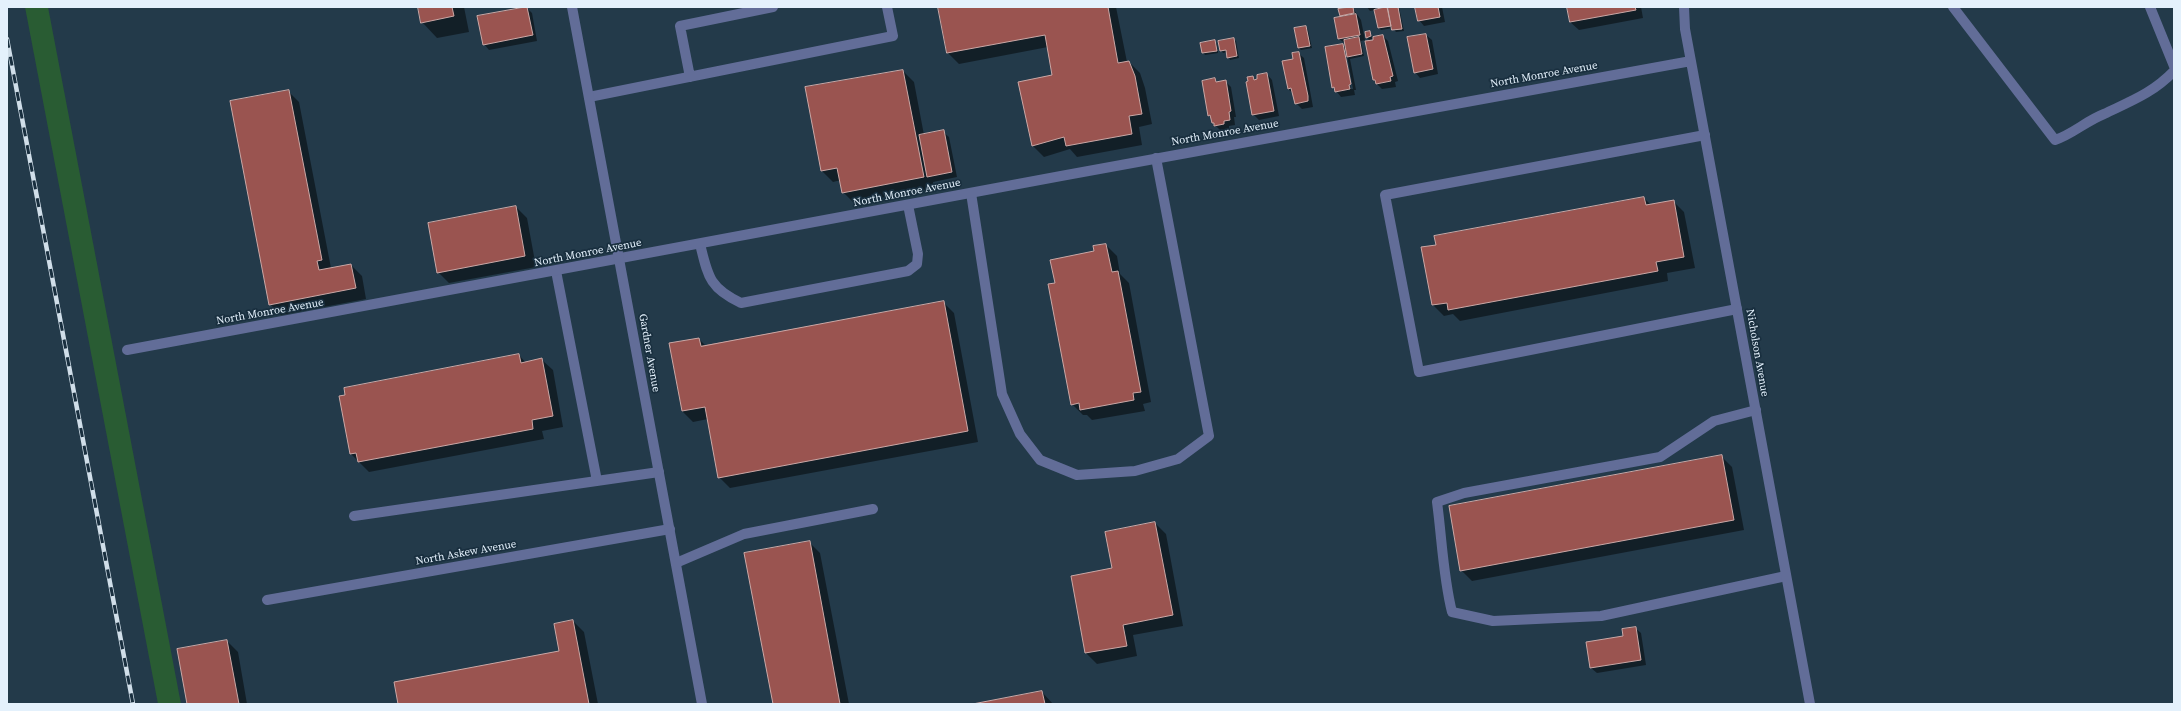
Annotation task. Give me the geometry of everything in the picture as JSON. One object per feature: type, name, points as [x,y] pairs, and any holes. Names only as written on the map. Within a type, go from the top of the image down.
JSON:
[{"type":"street","name":"Gardner Avenue","points":[[572,7],[702,704]]},
{"type":"street","points":[[690,77],[680,26],[773,7]]},
{"type":"street","points":[[589,97],[893,36],[887,7]]},
{"type":"street","name":"Nicholson Avenue","points":[[1684,7],[1685,29],[1810,704]]},
{"type":"street","points":[[1953,7],[2055,140],[2069,135],[2103,114],[2121,107],[2160,86],[2174,71]]},
{"type":"street","points":[[2150,7],[2174,66]]},
{"type":"street","name":"North Monroe Avenue","points":[[127,350],[620,260],[1156,158],[1691,61]]},
{"type":"street","points":[[1705,135],[1385,195],[1419,372],[1737,309]]},
{"type":"street","points":[[971,193],[1002,394],[1020,434],[1040,460],[1078,475],[1135,471],[1178,459],[1209,436],[1156,158]]},
{"type":"street","points":[[700,244],[708,276],[723,294],[741,303],[908,272],[917,264],[918,254],[908,205]]},
{"type":"street","points":[[556,271],[597,481]]},
{"type":"street","points":[[1756,410],[1714,421],[1660,457],[1464,493],[1437,502],[1443,540],[1445,584],[1452,612],[1492,621],[1601,616],[1786,576]]},
{"type":"street","points":[[354,516],[659,472]]},
{"type":"street","points":[[676,563],[744,534],[873,509]]},
{"type":"street","name":"North Askew Avenue","points":[[267,600],[670,529]]},
{"type":"green space","points":[[25,7],[48,7],[181,704],[158,704]]},
{"type":"building","points":[[418,7],[452,7],[454,16],[421,23]]},
{"type":"building","points":[[527,7],[533,35],[483,45],[477,16]]},
{"type":"building","points":[[938,7],[1108,7],[1118,63],[1129,61],[1135,76],[1142,114],[1129,116],[1132,134],[1066,146],[1064,137],[1032,146],[1018,82],[1052,75],[1045,35],[947,53]]},
{"type":"building","points":[[1353,7],[1354,13],[1340,16],[1338,9]]},
{"type":"building","points":[[1387,7],[1391,26],[1378,28],[1374,10]]},
{"type":"building","points":[[1388,7],[1398,7],[1402,29],[1392,30]]},
{"type":"building","points":[[1415,7],[1438,7],[1440,17],[1418,21]]},
{"type":"building","points":[[1567,7],[1635,7],[1636,10],[1570,22]]},
{"type":"building","points":[[1356,14],[1360,35],[1338,39],[1334,18]]},
{"type":"building","points":[[1306,26],[1310,46],[1298,48],[1294,28]]},
{"type":"building","points":[[1370,31],[1371,36],[1366,38],[1365,32]]},
{"type":"building","points":[[1426,34],[1433,69],[1414,73],[1407,37]]},
{"type":"building","points":[[1383,35],[1393,76],[1390,77],[1391,81],[1376,84],[1375,80],[1373,80],[1365,41],[1373,40],[1373,37]]},
{"type":"building","points":[[1359,37],[1362,54],[1347,57],[1344,40]]},
{"type":"building","points":[[1234,38],[1237,56],[1227,58],[1226,50],[1220,51],[1218,41]]},
{"type":"building","points":[[1215,40],[1217,51],[1202,53],[1200,43]]},
{"type":"building","points":[[1343,44],[1351,84],[1349,85],[1350,89],[1335,92],[1334,87],[1332,88],[1325,47]]},
{"type":"building","points":[[1299,52],[1308,101],[1295,104],[1291,88],[1288,89],[1282,61],[1293,59],[1292,53]]},
{"type":"building","points":[[903,70],[924,177],[842,193],[837,168],[821,171],[805,87]]},
{"type":"building","points":[[1267,73],[1274,111],[1252,115],[1246,82],[1248,81],[1247,77],[1253,76],[1254,80],[1257,79],[1257,75]]},
{"type":"building","points":[[1215,78],[1216,82],[1226,80],[1231,111],[1229,112],[1230,120],[1224,121],[1224,124],[1214,126],[1210,115],[1208,116],[1202,81]]},
{"type":"building","points":[[289,90],[322,260],[317,261],[319,270],[351,264],[356,288],[269,305],[230,101]]},
{"type":"building","points":[[944,130],[952,172],[927,177],[919,135]]},
{"type":"building","points":[[1644,197],[1646,205],[1674,200],[1684,257],[1656,262],[1658,271],[1448,310],[1447,303],[1432,305],[1421,247],[1436,245],[1434,236]]},
{"type":"building","points":[[516,206],[525,256],[437,273],[428,223]]},
{"type":"building","points":[[1106,244],[1112,272],[1118,271],[1141,392],[1133,393],[1134,400],[1080,410],[1079,403],[1071,405],[1048,284],[1055,283],[1050,260],[1094,251],[1093,246]]},
{"type":"building","points":[[944,301],[968,431],[718,478],[705,407],[682,411],[669,343],[699,338],[701,346]]},
{"type":"building","points":[[519,354],[521,363],[542,358],[553,416],[532,420],[533,429],[358,462],[356,453],[350,454],[339,396],[345,395],[344,388]]},
{"type":"building","points":[[1722,455],[1734,520],[1460,571],[1449,506]]},
{"type":"building","points":[[1155,522],[1173,615],[1123,625],[1127,646],[1085,653],[1071,576],[1112,568],[1105,532]]},
{"type":"building","points":[[810,541],[840,704],[773,704],[744,553]]},
{"type":"building","points":[[573,620],[589,704],[398,704],[394,682],[559,651],[554,624]]},
{"type":"building","points":[[1636,627],[1641,660],[1590,668],[1586,642],[1623,636],[1622,629]]},
{"type":"building","points":[[227,640],[239,704],[187,704],[177,649]]},
{"type":"building","points":[[1042,691],[1045,704],[973,704]]},
{"type":"railway","points":[[7,39],[133,704]]}]
